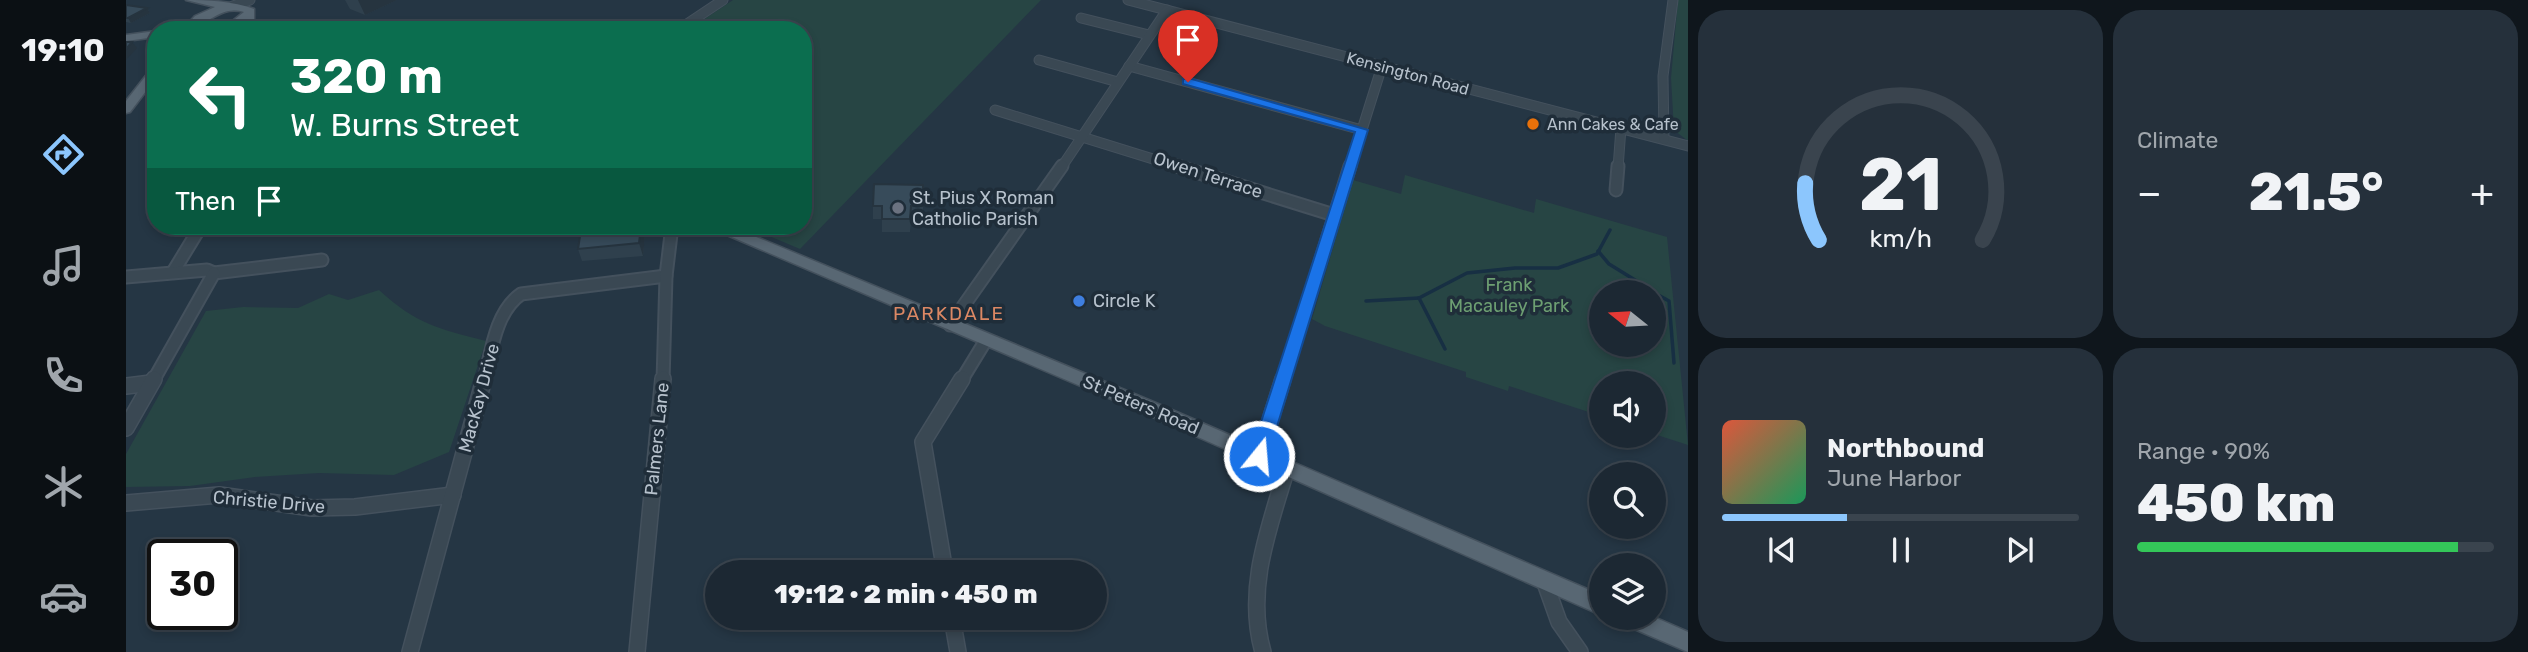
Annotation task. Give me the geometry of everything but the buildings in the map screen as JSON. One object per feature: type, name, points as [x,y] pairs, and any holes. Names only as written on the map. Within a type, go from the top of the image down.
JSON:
[{"type":"main road","points":[[191,0],[249,9]]},
{"type":"main road","points":[[191,0],[201,10],[195,21]]},
{"type":"main road","points":[[198,21],[231,6]]},
{"type":"main road","points":[[236,21],[249,9]]},
{"type":"main road","points":[[126,39],[147,38]]},
{"type":"main road","points":[[126,109],[147,82]]},
{"type":"main road","name":"St Peters Road","points":[[739,235],[1589,599]]},
{"type":"main road","points":[[1660,630],[1688,642]]},
{"type":"street","points":[[249,9],[259,0]]},
{"type":"street","points":[[692,21],[723,0]]},
{"type":"street","name":"Kensington Road","points":[[1128,0],[1688,146]]},
{"type":"street","points":[[1664,0],[1668,26]]},
{"type":"street","points":[[1664,139],[1663,76],[1673,0]]},
{"type":"street","points":[[950,325],[1167,10]]},
{"type":"street","points":[[1081,18],[1149,36]]},
{"type":"street","points":[[1039,60],[1118,82]]},
{"type":"street","points":[[1129,65],[1362,130]]},
{"type":"street","points":[[1259,456],[1382,66]]},
{"type":"street","name":"Owen Terrace","points":[[995,110],[1334,215]]},
{"type":"street","points":[[1616,190],[1620,128]]},
{"type":"street","points":[[173,272],[196,235]]},
{"type":"street","name":"Palmers Lane","points":[[637,652],[663,384],[666,276],[671,235]]},
{"type":"street","points":[[126,277],[207,270],[214,273],[322,260]]},
{"type":"street","points":[[126,428],[214,273]]},
{"type":"street","name":"MacKay Drive","points":[[410,652],[503,312],[515,296],[529,291],[666,276]]},
{"type":"street","points":[[943,560],[923,442],[986,340]]},
{"type":"street","points":[[126,386],[151,383]]},
{"type":"street","points":[[1263,652],[1256,636],[1256,581],[1287,468]]},
{"type":"street","name":"Christie Drive","points":[[126,503],[219,495],[313,508],[355,507],[453,495]]},
{"type":"street","points":[[1544,580],[1559,622],[1580,652]]},
{"type":"street","points":[[954,630],[958,652]]},
{"type":"green space","points":[[733,0],[1041,0],[800,249],[767,235],[812,235],[812,21],[702,21]]},
{"type":"green space","points":[[1678,0],[1688,0],[1688,141],[1674,130],[1671,78]]},
{"type":"green space","name":"Frank Macauley Park","points":[[1405,175],[1534,213],[1536,199],[1667,237],[1688,445],[1666,438],[1666,371],[1589,371],[1589,412],[1509,386],[1508,391],[1466,377],[1466,372],[1325,326],[1312,319],[1353,180],[1401,194]]},
{"type":"green space","points":[[379,290],[405,311],[429,324],[486,341],[449,452],[394,475],[319,473],[255,477],[190,486],[126,487],[126,454],[206,311],[243,307],[298,308],[329,294],[348,300]]},
{"type":"waterway","points":[[1598,251],[1610,230]]},
{"type":"waterway","points":[[1419,298],[1467,273],[1515,268],[1558,268],[1598,251]]},
{"type":"waterway","points":[[1598,251],[1609,264],[1635,280]]},
{"type":"waterway","points":[[1366,301],[1419,298]]},
{"type":"waterway","points":[[1419,298],[1445,349]]},
{"type":"waterway","points":[[1666,299],[1669,301],[1674,363]]},
{"type":"place","name":"Ann Cakes & Cafe","points":[[1533,124]]},
{"type":"place","name":"St. Pius X Roman Catholic Parish","points":[[898,208]]},
{"type":"place","name":"Circle K","points":[[1079,301]]},
{"type":"district","name":"PARKDALE","points":[[949,313]]},
{"type":"route","points":[[1188,82],[1362,130],[1259,456]]}]
